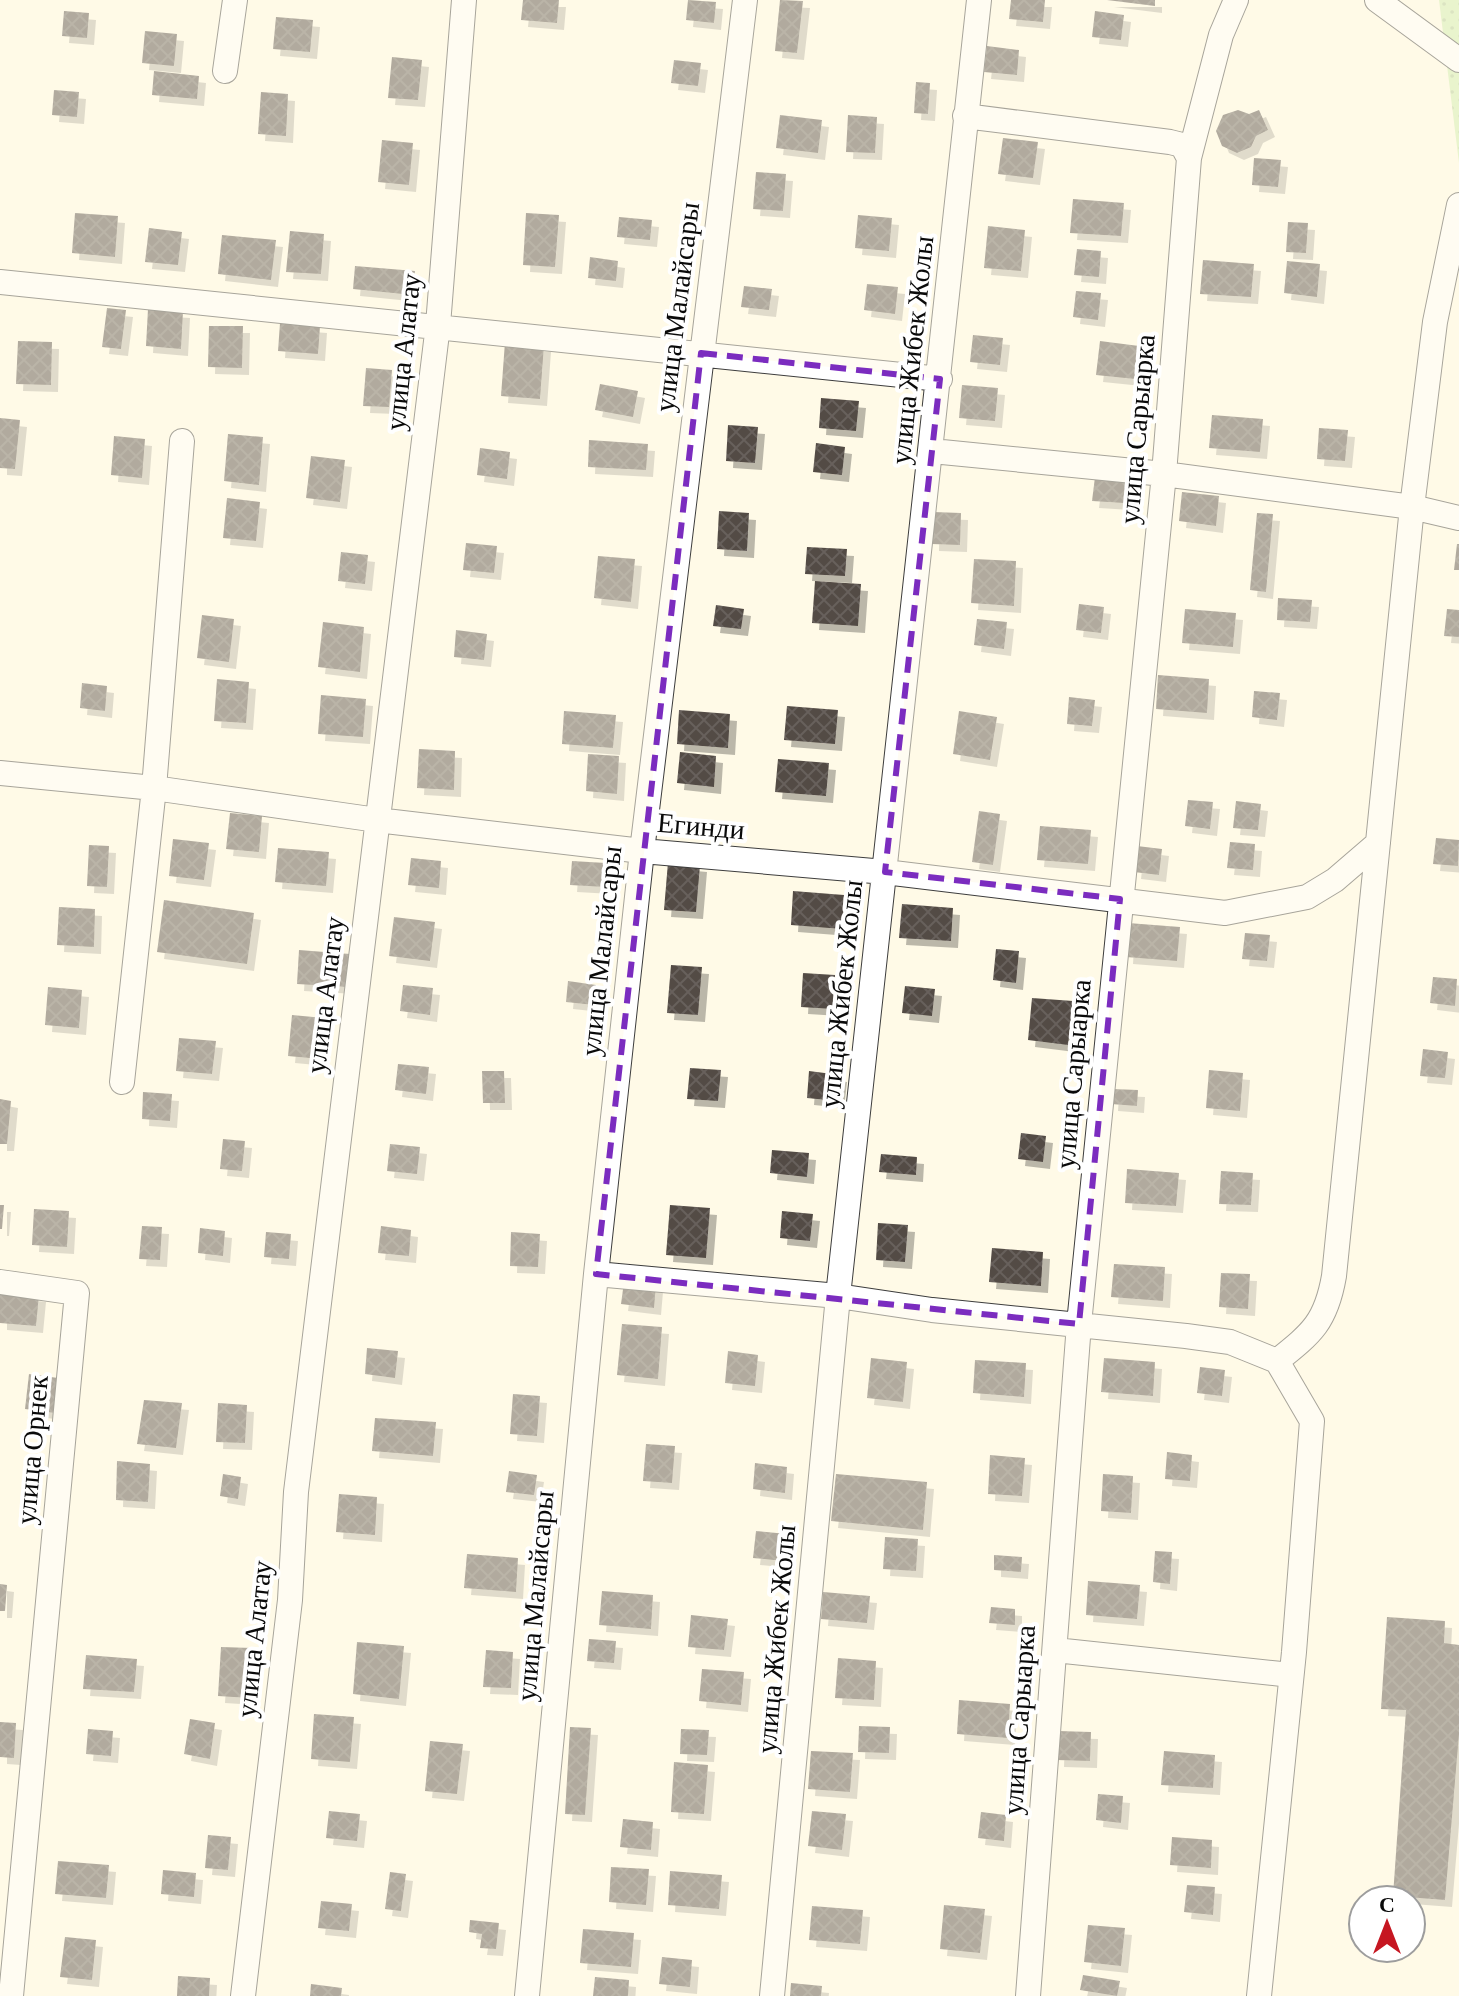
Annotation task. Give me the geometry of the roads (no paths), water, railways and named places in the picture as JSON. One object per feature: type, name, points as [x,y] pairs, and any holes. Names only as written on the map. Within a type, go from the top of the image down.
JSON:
[{"type":"street","points":[[225,71],[235,0]]},
{"type":"street","name":"улица Алатау","points":[[243,1996],[290,1600],[296,1492],[438,325],[464,0]]},
{"type":"street","name":"улица Малайсары","points":[[527,1996],[596,1274],[642,851],[745,0]]},
{"type":"street","name":"улица Жибек Жолы","points":[[772,1996],[838,1296],[979,0]]},
{"type":"street","name":"улица Сарыарка","points":[[1028,1996],[1079,1324],[1164,474],[1189,158],[1221,35],[1236,0]]},
{"type":"street","points":[[1377,0],[1459,60]]},
{"type":"street","points":[[965,116],[1170,142],[1182,145],[1189,158]]},
{"type":"street","points":[[1277,1361],[1307,1336],[1329,1307],[1412,507],[1435,322],[1459,205]]},
{"type":"street","points":[[0,282],[940,379]]},
{"type":"street","points":[[122,1082],[154,788],[182,441]]},
{"type":"street","points":[[932,451],[1164,474],[1412,507],[1459,518]]},
{"type":"street","name":"Егинди","points":[[0,773],[154,788],[377,820],[642,851],[885,872],[1225,913],[1307,897],[1335,880],[1378,843]]},
{"type":"street","points":[[596,1274],[838,1296],[932,1310],[1230,1342],[1277,1361],[1312,1421],[1291,1675],[1259,1996]]},
{"type":"street","name":"улица Орнек","points":[[0,1282],[77,1293],[11,1996]]},
{"type":"street","points":[[1055,1650],[1291,1675]]}]
